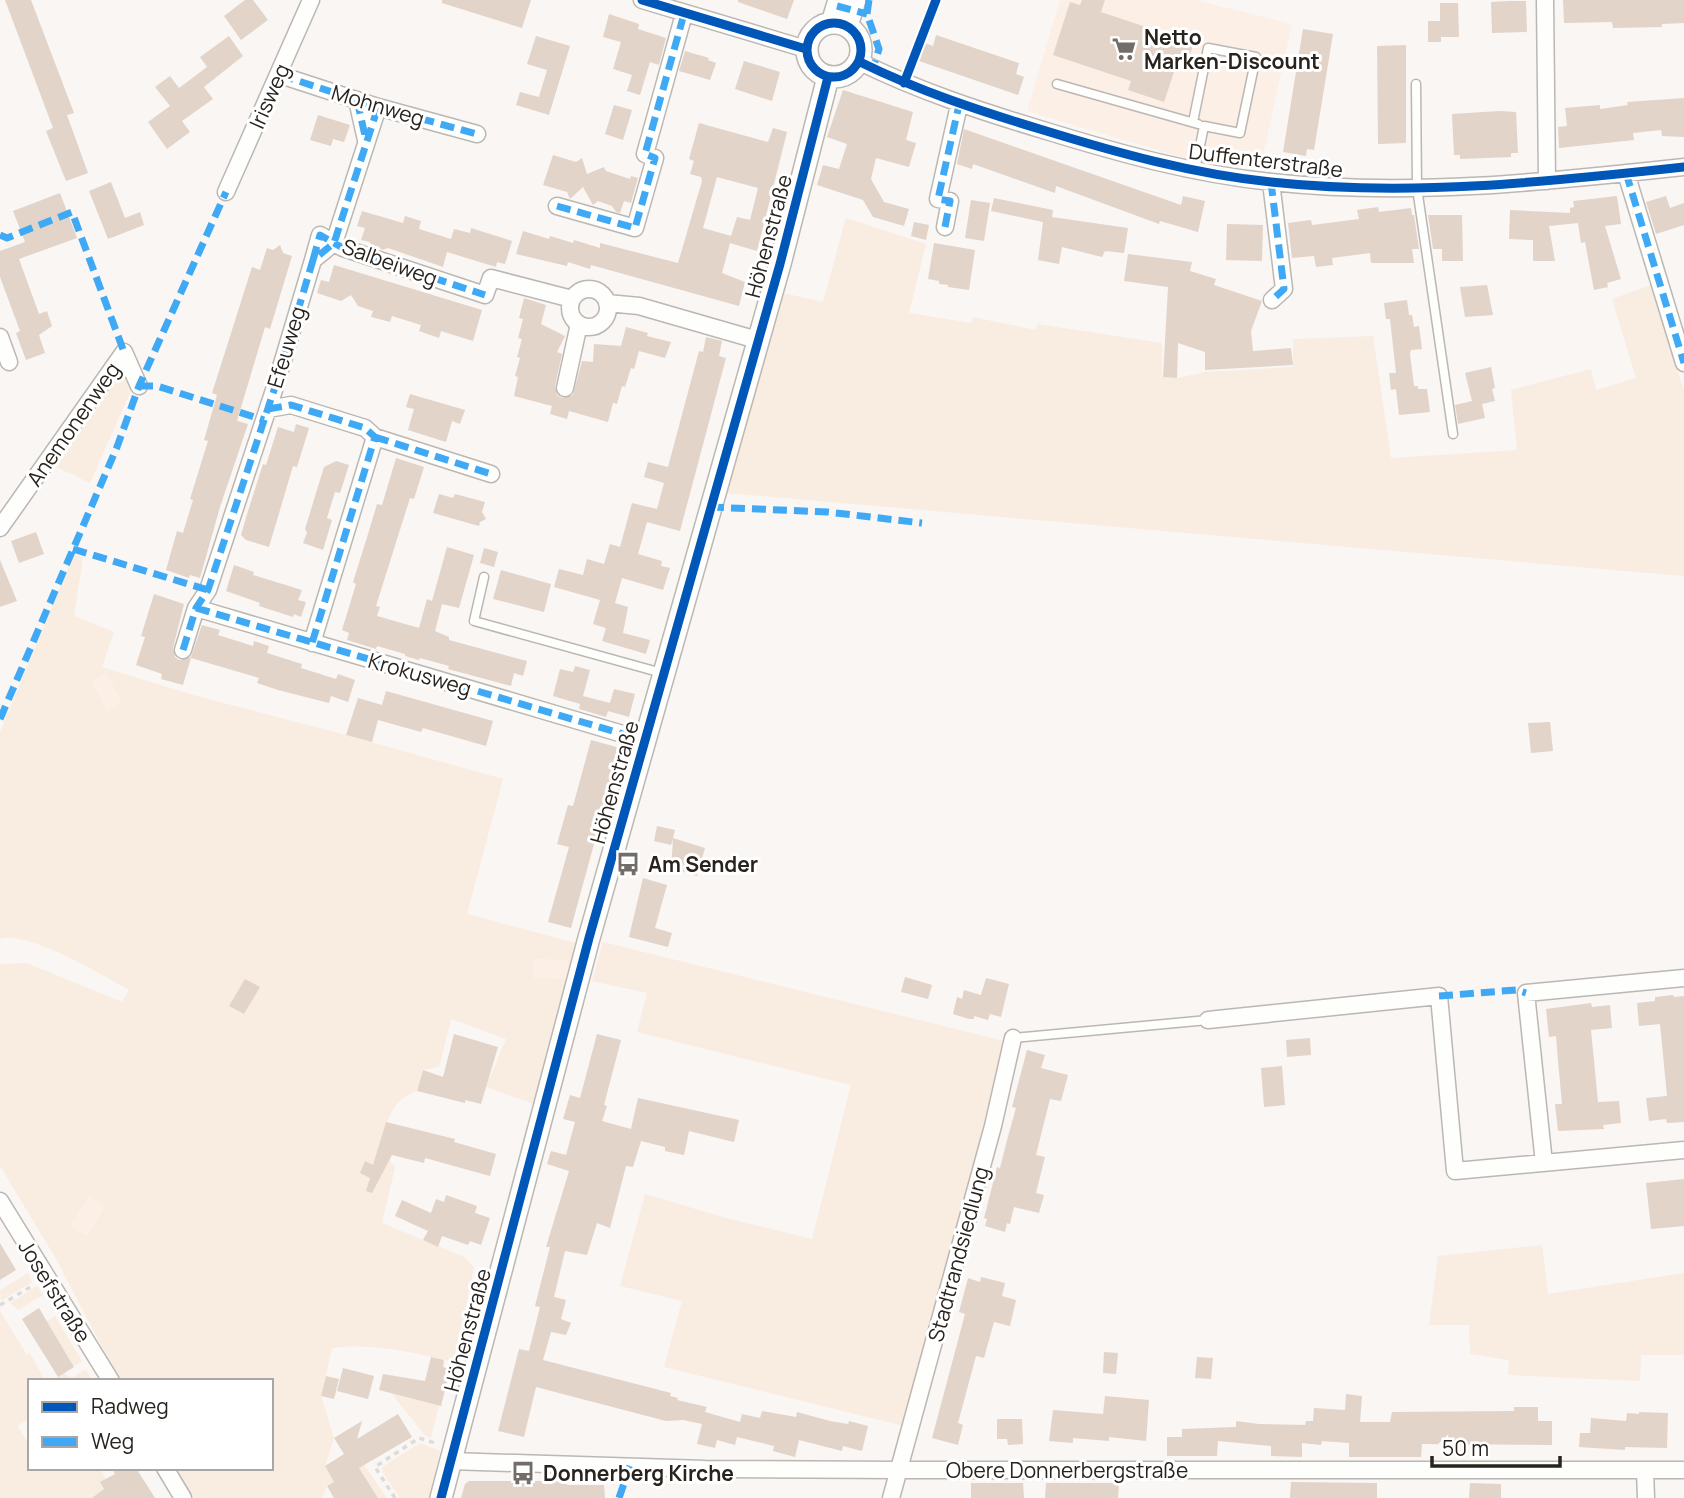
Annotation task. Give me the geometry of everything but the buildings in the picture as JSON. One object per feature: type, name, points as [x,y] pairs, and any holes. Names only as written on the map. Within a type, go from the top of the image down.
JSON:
[{"type":"street","name":"Irisweg","points":[[226,192],[311,0]]},
{"type":"street","points":[[642,0],[807,48]]},
{"type":"street","points":[[839,0],[840,24]]},
{"type":"street","points":[[840,24],[859,38],[862,46],[860,62],[852,72],[841,77],[828,77],[812,67],[807,48],[814,31],[840,24],[855,0]]},
{"type":"street","points":[[1545,0],[1547,181]]},
{"type":"street","points":[[557,206],[635,228],[655,158],[645,154],[684,14]]},
{"type":"street","name":"Duffenterstraße","points":[[860,62],[959,105],[1116,152],[1195,170],[1271,182],[1354,188],[1450,188],[1684,167]]},
{"type":"street","name":"Mohnweg","points":[[279,75],[378,107],[477,134]]},
{"type":"street","name":"Höhenstraße","points":[[441,1498],[643,740],[780,264],[828,77]]},
{"type":"street","points":[[357,100],[366,140]]},
{"type":"street","points":[[945,227],[950,201],[938,198],[959,105]]},
{"type":"street","points":[[334,243],[378,107]]},
{"type":"street","points":[[1626,173],[1684,363]]},
{"type":"street","name":"Duffenterstraße","points":[[1271,182],[1284,289],[1272,300]]},
{"type":"street","name":"Efeuweg","points":[[334,243],[313,260],[268,409],[290,405],[365,429],[375,437],[491,474]]},
{"type":"street","name":"Salbeiweg","points":[[334,243],[485,295],[491,278],[572,299]]},
{"type":"street","points":[[587,289],[600,292],[607,303],[606,315],[598,325],[579,324],[570,313],[572,299],[587,289]]},
{"type":"street","points":[[607,303],[639,306],[757,340]]},
{"type":"street","points":[[565,387],[579,324]]},
{"type":"street","points":[[0,337],[9,362]]},
{"type":"street","name":"Anemonenweg","points":[[0,528],[124,352],[139,386]]},
{"type":"street","points":[[275,387],[290,405]]},
{"type":"street","points":[[183,650],[196,608],[208,590],[268,409]]},
{"type":"street","points":[[312,643],[375,437]]},
{"type":"street","name":"Krokusweg","points":[[196,608],[643,740]]},
{"type":"street","points":[[1544,1163],[1526,993],[1684,978]]},
{"type":"street","points":[[1209,1020],[1438,996],[1455,1171],[1684,1150]]},
{"type":"street","name":"Stadtrandsiedlung","points":[[891,1498],[993,1126],[1013,1038]]},
{"type":"street","name":"Josefstraße","points":[[0,1201],[110,1379]]},
{"type":"street","name":"Obere Donnerbergstraße","points":[[452,1455],[705,1469],[1684,1470]]},
{"type":"street","points":[[166,1470],[183,1498]]},
{"type":"street","points":[[1645,1470],[1646,1498]]},
{"type":"lane","points":[[1057,84],[1204,126],[1240,133],[1256,57],[1208,48],[1193,122]]},
{"type":"lane","points":[[1416,85],[1417,188],[1453,434]]},
{"type":"lane","points":[[1195,170],[1204,126]]},
{"type":"lane","points":[[484,577],[474,621],[663,674]]},
{"type":"lane","points":[[1013,1038],[1209,1020]]},
{"type":"path","points":[[0,1305],[47,1278]]},
{"type":"path","points":[[395,1498],[375,1467],[419,1438],[452,1455]]},
{"type":"shaded area","points":[[1060,0],[1195,0],[1292,24],[1260,169],[1181,157],[1027,111]]},
{"type":"shaded area","points":[[846,218],[926,244],[909,313],[971,323],[972,317],[1036,330],[1037,324],[1162,343],[1162,377],[1177,378],[1205,372],[1293,367],[1293,339],[1373,336],[1391,458],[1517,450],[1511,390],[1591,369],[1596,390],[1636,378],[1612,299],[1651,285],[1684,391],[1684,576],[726,493],[783,293],[823,302]]},
{"type":"shaded area","points":[[124,358],[138,375],[90,483],[50,464]]},
{"type":"shaded area","points":[[74,554],[83,557],[74,616],[114,632],[102,667],[193,695],[503,779],[467,914],[580,944],[537,1105],[486,1087],[506,1039],[451,1019],[439,1067],[422,1070],[417,1091],[402,1099],[387,1121],[379,1146],[395,1167],[382,1223],[464,1257],[474,1267],[454,1362],[378,1347],[332,1348],[321,1396],[334,1438],[325,1466],[334,1482],[327,1486],[322,1498],[190,1498],[173,1470],[273,1470],[273,1379],[119,1379],[55,1257],[0,1166],[0,964],[27,963],[122,1002],[129,990],[46,947],[12,938],[0,939],[0,732]],"holes":[[[107,673],[122,703],[107,711],[92,681]],[[534,959],[568,960],[567,979],[533,978]],[[89,1196],[105,1206],[86,1236],[70,1226]]]},
{"type":"shaded area","points":[[108,673],[123,703],[107,711],[92,680]]},
{"type":"shaded area","points":[[603,942],[1004,1041],[908,1427],[664,1367],[682,1301],[620,1286],[645,1194],[812,1239],[851,1085],[637,1032],[647,993],[592,981]]},
{"type":"shaded area","points":[[533,959],[568,960],[567,980],[533,978]]},
{"type":"shaded area","points":[[89,1195],[105,1206],[85,1236],[70,1226]]},
{"type":"shaded area","points":[[1542,1245],[1548,1294],[1684,1273],[1684,1355],[1641,1355],[1640,1381],[1508,1375],[1509,1360],[1470,1354],[1469,1325],[1429,1325],[1438,1256]]},
{"type":"shaded area","points":[[28,1273],[32,1282],[1,1301],[0,1290]]},
{"type":"shaded area","points":[[37,1286],[43,1295],[18,1310],[10,1303]]},
{"type":"shaded area","points":[[0,1311],[27,1355],[30,1353],[44,1379],[28,1379],[28,1419],[17,1426],[28,1443],[28,1470],[101,1470],[106,1479],[100,1482],[104,1489],[102,1491],[106,1497],[115,1498],[0,1498]]},
{"type":"shaded area","points":[[55,1316],[82,1361],[74,1366],[47,1321]]},
{"type":"shaded area","points":[[86,1369],[91,1379],[54,1379],[64,1373],[72,1378]]},
{"type":"shaded area","points":[[391,1393],[439,1405],[431,1438],[424,1434]]},
{"type":"shaded area","points":[[420,1443],[440,1451],[429,1498],[400,1498],[383,1473],[382,1467]]},
{"type":"shaded area","points":[[364,1465],[387,1498],[378,1498],[359,1468]]},
{"type":"marked path","points":[[869,0],[867,14],[879,49],[873,68]]},
{"type":"marked path","points":[[837,6],[867,14]]},
{"type":"marked path","points":[[557,206],[635,228],[655,158],[645,154],[684,14]]},
{"type":"marked path","points":[[280,75],[378,107],[477,134]]},
{"type":"marked path","points":[[357,100],[366,140]]},
{"type":"marked path","points":[[945,227],[950,201],[938,199],[959,105]]},
{"type":"marked path","points":[[183,650],[196,608],[208,590],[275,387],[313,260],[334,243],[378,107]]},
{"type":"marked path","points":[[1626,173],[1684,363]]},
{"type":"marked path","points":[[1271,182],[1284,289],[1272,300]]},
{"type":"marked path","points":[[0,719],[117,447],[139,386],[226,192]]},
{"type":"marked path","points":[[0,235],[7,238],[72,212],[124,352]]},
{"type":"marked path","points":[[313,260],[320,235],[343,248],[485,295]]},
{"type":"marked path","points":[[139,386],[157,386],[264,420]]},
{"type":"marked path","points":[[268,409],[291,405],[365,428],[375,437],[312,643]]},
{"type":"marked path","points":[[375,437],[491,474]]},
{"type":"marked path","points":[[710,507],[828,512],[922,523]]},
{"type":"marked path","points":[[73,549],[208,590]]},
{"type":"marked path","points":[[196,608],[643,740]]},
{"type":"marked path","points":[[1439,996],[1516,990],[1526,993]]},
{"type":"marked path","points":[[619,1498],[630,1466]]},
{"type":"cycle path","points":[[642,0],[806,49]]},
{"type":"cycle path","points":[[904,83],[936,0]]},
{"type":"cycle path","points":[[839,23],[849,27],[857,35],[861,50],[857,65],[849,73],[829,77],[819,73],[811,65],[807,45],[811,35],[819,27],[839,23]]},
{"type":"cycle path","points":[[860,62],[950,100],[1099,147],[1213,174],[1271,182],[1426,188],[1581,178],[1684,167]]},
{"type":"cycle path","points":[[441,1498],[589,938],[780,264],[828,77]]},
{"type":"place","name":"Netto Marken-Discount","points":[[1124,49]]},
{"type":"place","name":"Am Sender","points":[[628,864]]},
{"type":"place","name":"Donnerberg Kirche","points":[[523,1473]]}]
